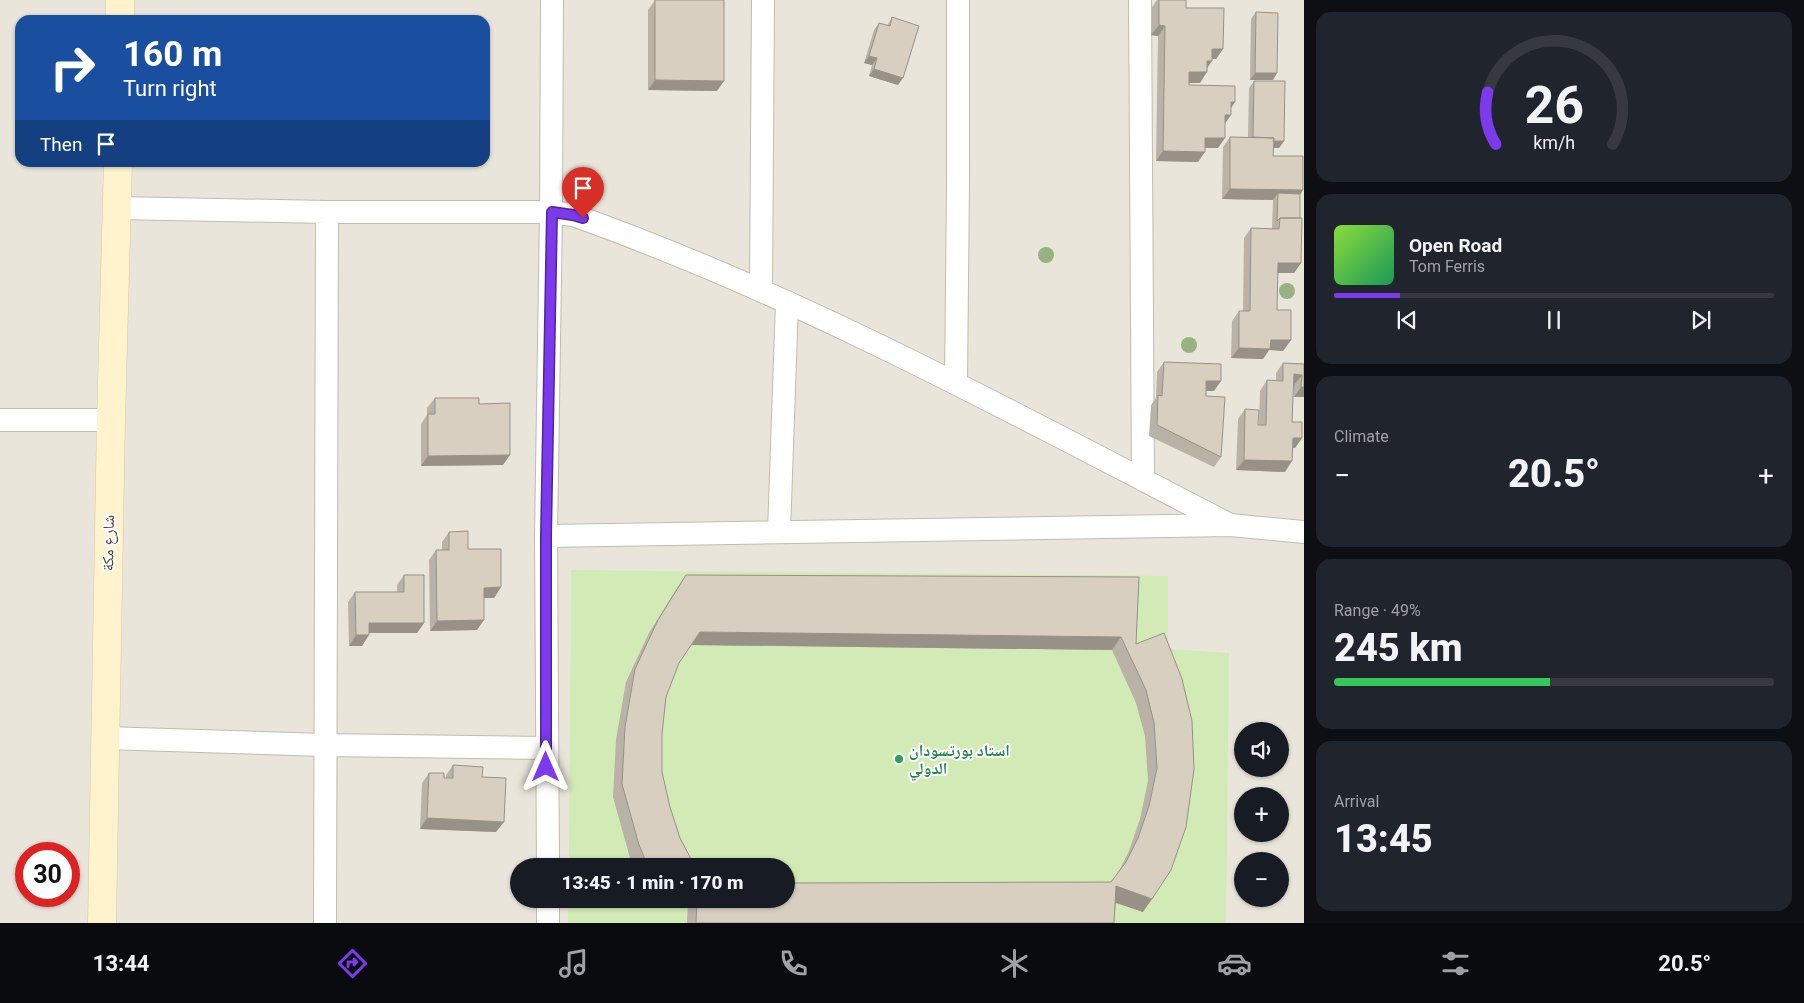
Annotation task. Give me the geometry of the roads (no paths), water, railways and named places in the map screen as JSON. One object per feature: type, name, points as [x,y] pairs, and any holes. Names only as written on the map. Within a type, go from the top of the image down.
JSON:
[{"type":"main road","points":[[120,0],[120,15]]},
{"type":"main road","name":"شارع مكة","points":[[102,923],[110,420],[118,167]]},
{"type":"street","points":[[548,858],[546,536],[552,212],[552,0]]},
{"type":"street","points":[[761,289],[763,0]]},
{"type":"street","points":[[956,383],[958,0]]},
{"type":"street","points":[[1140,0],[1143,480]]},
{"type":"street","points":[[117,208],[327,212],[552,212],[573,215],[761,289],[956,383],[1230,525]]},
{"type":"street","points":[[325,923],[324,745],[327,212]]},
{"type":"street","points":[[779,532],[787,302]]},
{"type":"street","points":[[0,420],[110,420]]},
{"type":"street","points":[[546,536],[1230,525],[1304,532]]},
{"type":"street","points":[[105,738],[324,745],[546,748]]},
{"type":"street","points":[[548,908],[548,923]]},
{"type":"place","name":"استاد بورتسودان الدولي","points":[[899,759]]}]
